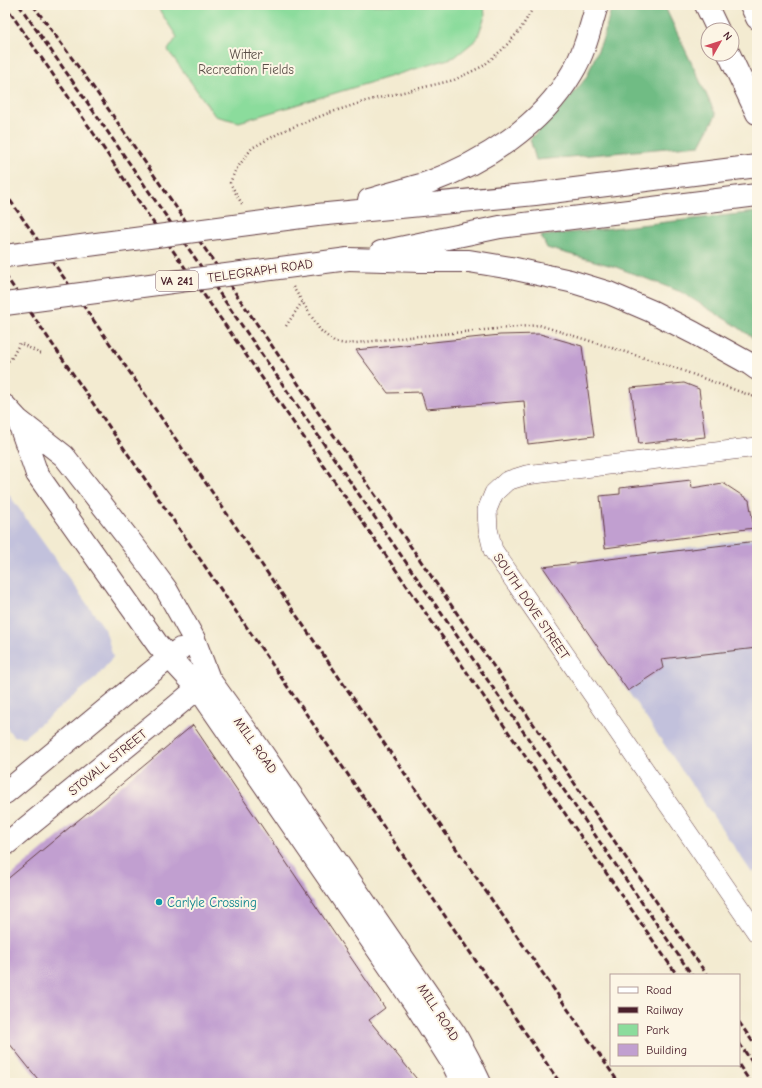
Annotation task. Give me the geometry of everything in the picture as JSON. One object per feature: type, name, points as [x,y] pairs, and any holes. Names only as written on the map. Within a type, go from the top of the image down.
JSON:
[{"type":"main road","points":[[317,214],[426,183],[466,167],[520,132],[545,110],[572,73],[583,51],[597,5]]},
{"type":"main road","points":[[706,5],[714,22]]},
{"type":"main road","points":[[751,5],[757,18]]},
{"type":"main road","points":[[733,62],[757,113]]},
{"type":"main road","points":[[5,256],[317,214],[535,194],[757,166]]},
{"type":"main road","points":[[348,259],[500,227],[757,195]]},
{"type":"main road","points":[[348,259],[469,261],[511,268],[570,281],[609,293],[651,311],[750,364],[757,370]]},
{"type":"main road","name":"TELEGRAPH ROAD","points":[[5,304],[348,259]]},
{"type":"main road","name":"MILL ROAD","points":[[12,413],[64,456],[166,589],[194,639],[203,684],[454,1064],[462,1083]]},
{"type":"main road","name":"MILL ROAD","points":[[12,413],[37,474],[158,645],[169,658],[203,684],[258,747],[455,1034],[480,1083]]},
{"type":"main road","points":[[5,793],[194,639]]},
{"type":"main road","name":"STOVALL STREET","points":[[5,845],[203,684]]},
{"type":"street","name":"SOUTH DOVE STREET","points":[[757,447],[526,475],[507,481],[494,493],[487,510],[488,529],[493,550],[757,932]]},
{"type":"path","points":[[246,210],[230,183],[235,171],[252,148],[283,130],[326,114],[366,101],[454,80],[483,66],[520,30],[535,5]]},
{"type":"path","points":[[290,282],[320,330],[334,342],[347,344],[539,325],[670,366],[757,398]]},
{"type":"path","points":[[286,326],[302,302]]},
{"type":"path","points":[[5,363],[11,359],[20,344],[44,355]]},
{"type":"shaded area","points":[[5,489],[105,629],[113,657],[97,677],[24,737],[13,736],[5,725]]},
{"type":"shaded area","points":[[757,538],[757,870],[752,873],[543,567]]},
{"type":"green space","name":"Witter Recreation Fields","points":[[156,5],[484,5],[485,16],[477,39],[455,57],[239,122],[215,116],[168,50],[177,37]]},
{"type":"green space","points":[[612,5],[664,5],[716,115],[700,145],[536,160],[530,139],[559,111],[586,78],[604,36]]},
{"type":"green space","points":[[757,212],[757,341],[738,327],[681,292],[616,267],[547,248],[541,236]]},
{"type":"building","points":[[540,334],[582,346],[594,436],[528,444],[524,401],[426,409],[421,392],[388,393],[356,350],[500,335]]},
{"type":"building","points":[[684,383],[699,389],[705,437],[639,444],[631,388]]},
{"type":"building","points":[[691,480],[692,488],[723,483],[749,500],[754,528],[605,548],[600,496],[620,494],[620,488]]},
{"type":"building","points":[[757,541],[757,648],[661,659],[663,668],[628,691],[543,567]]},
{"type":"building","name":"Carlyle Crossing","points":[[193,725],[385,1008],[369,1020],[420,1083],[41,1083],[5,1038],[5,881]]},
{"type":"railway","points":[[5,5],[148,215],[676,974]]},
{"type":"railway","points":[[19,5],[691,974]]},
{"type":"railway","points":[[33,5],[93,87],[706,974]]},
{"type":"railway","points":[[5,193],[619,1083]]},
{"type":"railway","points":[[5,275],[560,1083]]},
{"type":"railway","points":[[740,1023],[757,1048]]},
{"type":"railway","points":[[740,1044],[757,1069]]},
{"type":"railway","points":[[740,1066],[751,1083]]},
{"type":"place","name":"Carlyle Crossing","points":[[159,902]]}]
